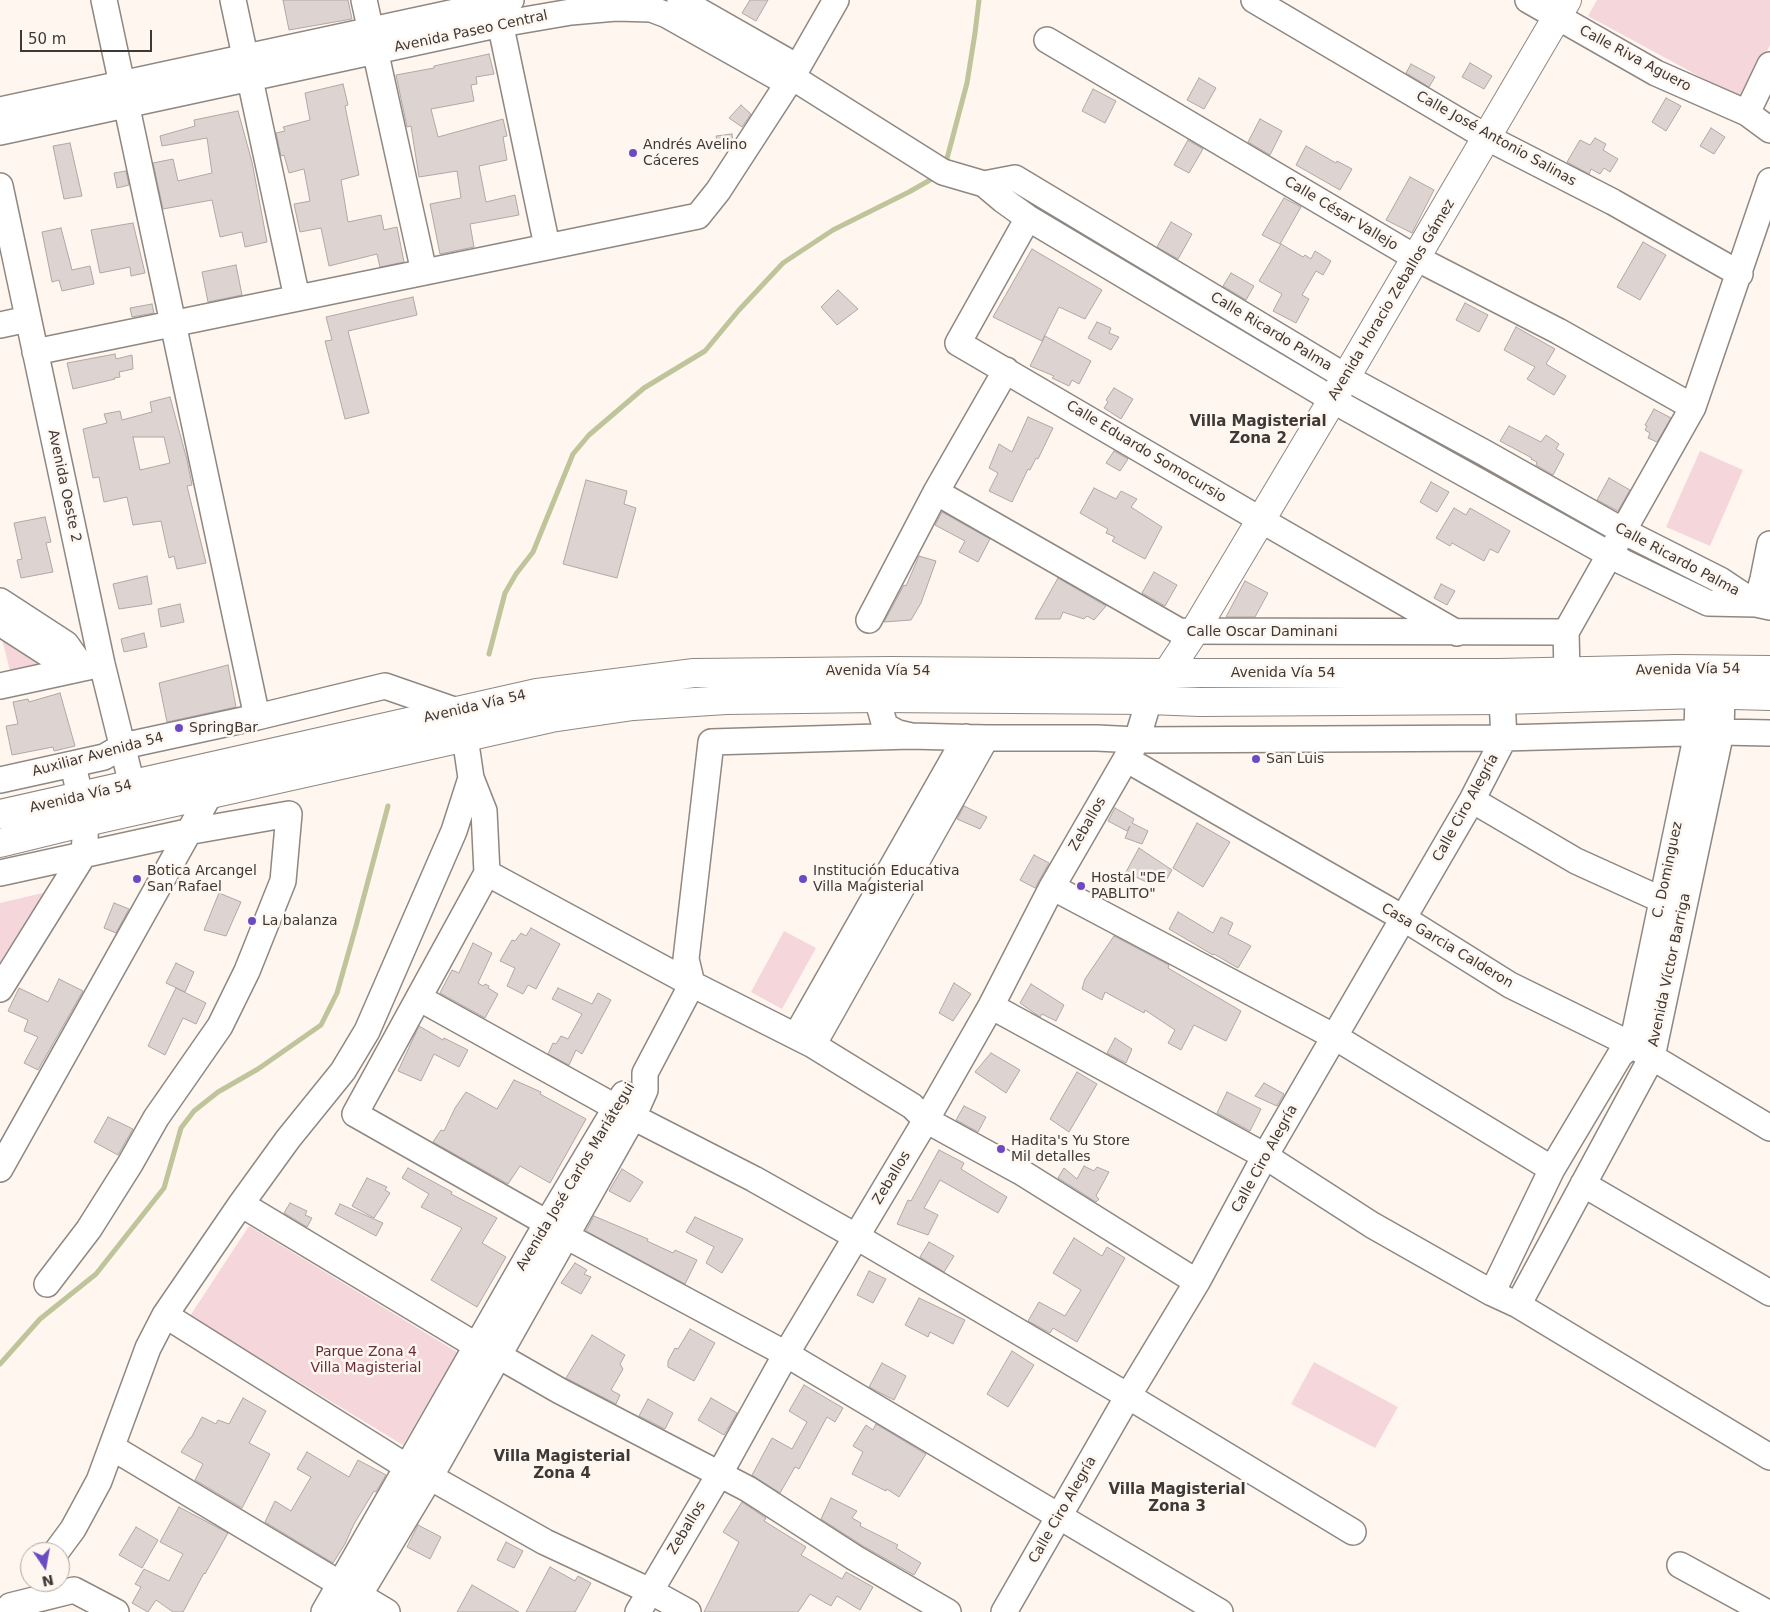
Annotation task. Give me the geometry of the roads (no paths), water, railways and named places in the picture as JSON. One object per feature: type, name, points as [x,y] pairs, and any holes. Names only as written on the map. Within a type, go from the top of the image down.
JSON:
[{"type":"main road","name":"Avenida Horacio Zeballos Gámez","points":[[1167,673],[1194,632],[1261,520],[1488,138],[1562,9]]},
{"type":"main road","name":"Avenida Vía 54","points":[[0,843],[83,809],[132,785],[537,693],[694,673],[1770,670]]},
{"type":"main road","name":"Avenida Vía 54","points":[[0,814],[83,809],[210,794],[551,718],[633,706],[726,700],[877,698],[1200,702],[1502,700],[1710,694],[1770,696]]},
{"type":"street","points":[[104,0],[172,324],[258,717]]},
{"type":"street","points":[[233,0],[296,298]]},
{"type":"street","points":[[364,0],[424,272]]},
{"type":"street","points":[[680,0],[787,61],[792,77],[943,172],[984,184]]},
{"type":"street","points":[[36,352],[698,216],[718,191],[792,77],[836,0]]},
{"type":"street","name":"Calle José Antonio Salinas","points":[[1254,0],[1488,138],[1613,202],[1740,274]]},
{"type":"street","name":"Calle Riva Aguero","points":[[1528,0],[1562,9],[1656,73],[1747,113],[1770,130]]},
{"type":"street","name":"Avenida Paseo Central","points":[[0,132],[124,95],[373,41],[501,7],[571,12],[653,4],[667,15],[777,77],[792,77]]},
{"type":"street","points":[[501,7],[547,246]]},
{"type":"street","name":"Calle César Vallejo","points":[[1046,40],[1416,258],[1558,331],[1693,406]]},
{"type":"street","points":[[1747,113],[1770,65]]},
{"type":"street","name":"Avenida Paseo Central","points":[[0,110],[124,95]]},
{"type":"street","name":"Calle Ricardo Palma","points":[[984,184],[1015,178],[1339,388],[1610,555],[1708,603],[1763,605]]},
{"type":"street","points":[[1567,672],[1566,632],[1693,406],[1740,274],[1770,181]]},
{"type":"street","name":"Calle Ricardo Palma","points":[[984,184],[1002,200],[1028,218],[1339,388],[1485,453],[1623,531],[1720,580],[1763,605]]},
{"type":"street","name":"Avenida Oeste 2","points":[[0,186],[36,352],[93,666],[123,746],[132,785]]},
{"type":"street","name":"Calle Eduardo Somocursio","points":[[1028,218],[958,343],[1457,633]]},
{"type":"street","points":[[0,325],[28,319]]},
{"type":"street","points":[[869,620],[936,492],[1006,370]]},
{"type":"street","name":"Calle Oscar Daminani","points":[[936,492],[1179,632],[1566,632]]},
{"type":"street","points":[[1763,605],[1770,544]]},
{"type":"street","points":[[0,601],[66,644],[93,666]]},
{"type":"street","points":[[0,623],[56,659],[93,666]]},
{"type":"street","points":[[0,686],[93,666]]},
{"type":"street","name":"Avenida Horacio Zeballos Gámez","points":[[1149,700],[1167,673]]},
{"type":"street","name":"Auxiliar Avenida 54","points":[[0,780],[104,757],[123,746],[258,717],[385,686],[457,711]]},
{"type":"street","name":"C. Dominguez","points":[[1642,1050],[1662,900],[1709,733],[1710,694]]},
{"type":"street","name":"Avenida Vía 54","points":[[877,698],[885,726],[898,733],[911,736],[1097,738],[1131,749],[1504,738],[1770,733]]},
{"type":"street","name":"Zeballos","points":[[638,1612],[720,1473],[786,1354],[926,1120],[991,1006],[1052,887],[1131,749],[1149,700]]},
{"type":"street","name":"Calle Ciro Alegría","points":[[1004,1612],[1128,1396],[1197,1282],[1265,1156],[1472,800],[1504,738],[1502,700]]},
{"type":"street","name":"Avenida Víctor Barriga","points":[[1518,1305],[1582,1184],[1642,1050],[1709,733]]},
{"type":"street","points":[[692,984],[686,959],[711,742],[911,736]]},
{"type":"street","points":[[465,737],[471,778],[484,811],[487,873],[355,1114],[556,1229],[786,1354],[1220,1612]]},
{"type":"street","points":[[804,1041],[976,738]]},
{"type":"street","name":"Casa Garcia Calderon","points":[[1131,749],[1510,985],[1642,1050],[1770,1128]]},
{"type":"street","points":[[0,989],[84,854],[83,809],[73,764]]},
{"type":"street","points":[[63,1542],[73,1529],[99,1481],[113,1448],[148,1348],[165,1315],[288,1139],[343,1071],[367,1031],[454,831],[471,778]]},
{"type":"street","points":[[0,1169],[187,832],[210,794]]},
{"type":"street","points":[[1472,800],[1576,861],[1662,900]]},
{"type":"street","points":[[0,873],[187,832],[289,814],[283,881],[247,971],[220,1026],[156,1118],[130,1164],[89,1229],[47,1284]]},
{"type":"street","points":[[487,873],[692,984],[804,1041],[912,1106],[926,1120],[1021,1172],[1197,1282]]},
{"type":"street","points":[[1052,887],[1335,1037],[1552,1170]]},
{"type":"street","name":"Avenida José Carlos Mariátegui","points":[[324,1612],[349,1597],[430,1478],[488,1351],[624,1112],[645,1090],[645,1073],[692,984]]},
{"type":"street","points":[[419,998],[624,1112],[754,1179],[857,1237],[1128,1396],[1353,1532]]},
{"type":"street","points":[[991,1006],[1265,1156],[1372,1226],[1492,1293],[1518,1305],[1770,1457]]},
{"type":"street","name":"Avenida Víctor Barriga","points":[[1492,1293],[1552,1170],[1620,1055],[1642,1050]]},
{"type":"street","points":[[1582,1184],[1770,1293]]},
{"type":"street","points":[[241,1204],[488,1351],[560,1391],[748,1489],[855,1558],[948,1612]]},
{"type":"street","points":[[165,1315],[407,1467],[545,1542],[650,1591],[688,1612]]},
{"type":"street","name":"Avenida José Carlos Mariátegui","points":[[349,1597],[407,1467],[488,1351]]},
{"type":"street","points":[[113,1448],[349,1597],[387,1612]]},
{"type":"street","points":[[1680,1565],[1766,1612]]},
{"type":"street","points":[[9,1609],[74,1590],[116,1612]]},
{"type":"street","points":[[9,1609],[23,1592]]},
{"type":"waterway","points":[[945,166],[967,83],[979,0]]},
{"type":"waterway","points":[[489,654],[505,593],[516,574],[533,552],[573,454],[589,435],[644,388],[705,351],[739,310],[783,263],[833,230],[937,176]]},
{"type":"waterway","points":[[0,1364],[40,1319],[96,1274],[164,1188],[181,1128],[194,1111],[218,1092],[258,1069],[321,1025],[337,993],[388,806]]},
{"type":"place","name":"Andrés Avelino Cáceres","points":[[633,153]]},
{"type":"place","name":"SpringBar","points":[[179,728]]},
{"type":"place","name":"San Luis","points":[[1256,759]]},
{"type":"place","name":"Botica Arcangel San Rafael","points":[[137,879]]},
{"type":"place","name":"Institución Educativa Villa Magisterial","points":[[803,879]]},
{"type":"place","name":"Hostal \"DE PABLITO\"","points":[[1081,886]]},
{"type":"place","name":"La balanza","points":[[252,921]]},
{"type":"place","name":"Hadita's Yu Store Mil detalles","points":[[1001,1149]]},
{"type":"district","name":"Villa Magisterial Zona 2","points":[[1258,430]]},
{"type":"district","name":"Villa Magisterial Zona 4","points":[[562,1466]]},
{"type":"district","name":"Villa Magisterial Zona 3","points":[[1177,1498]]},
{"type":"park label","name":"Parque Zona 4 Villa Magisterial","points":[[366,1360]]}]
